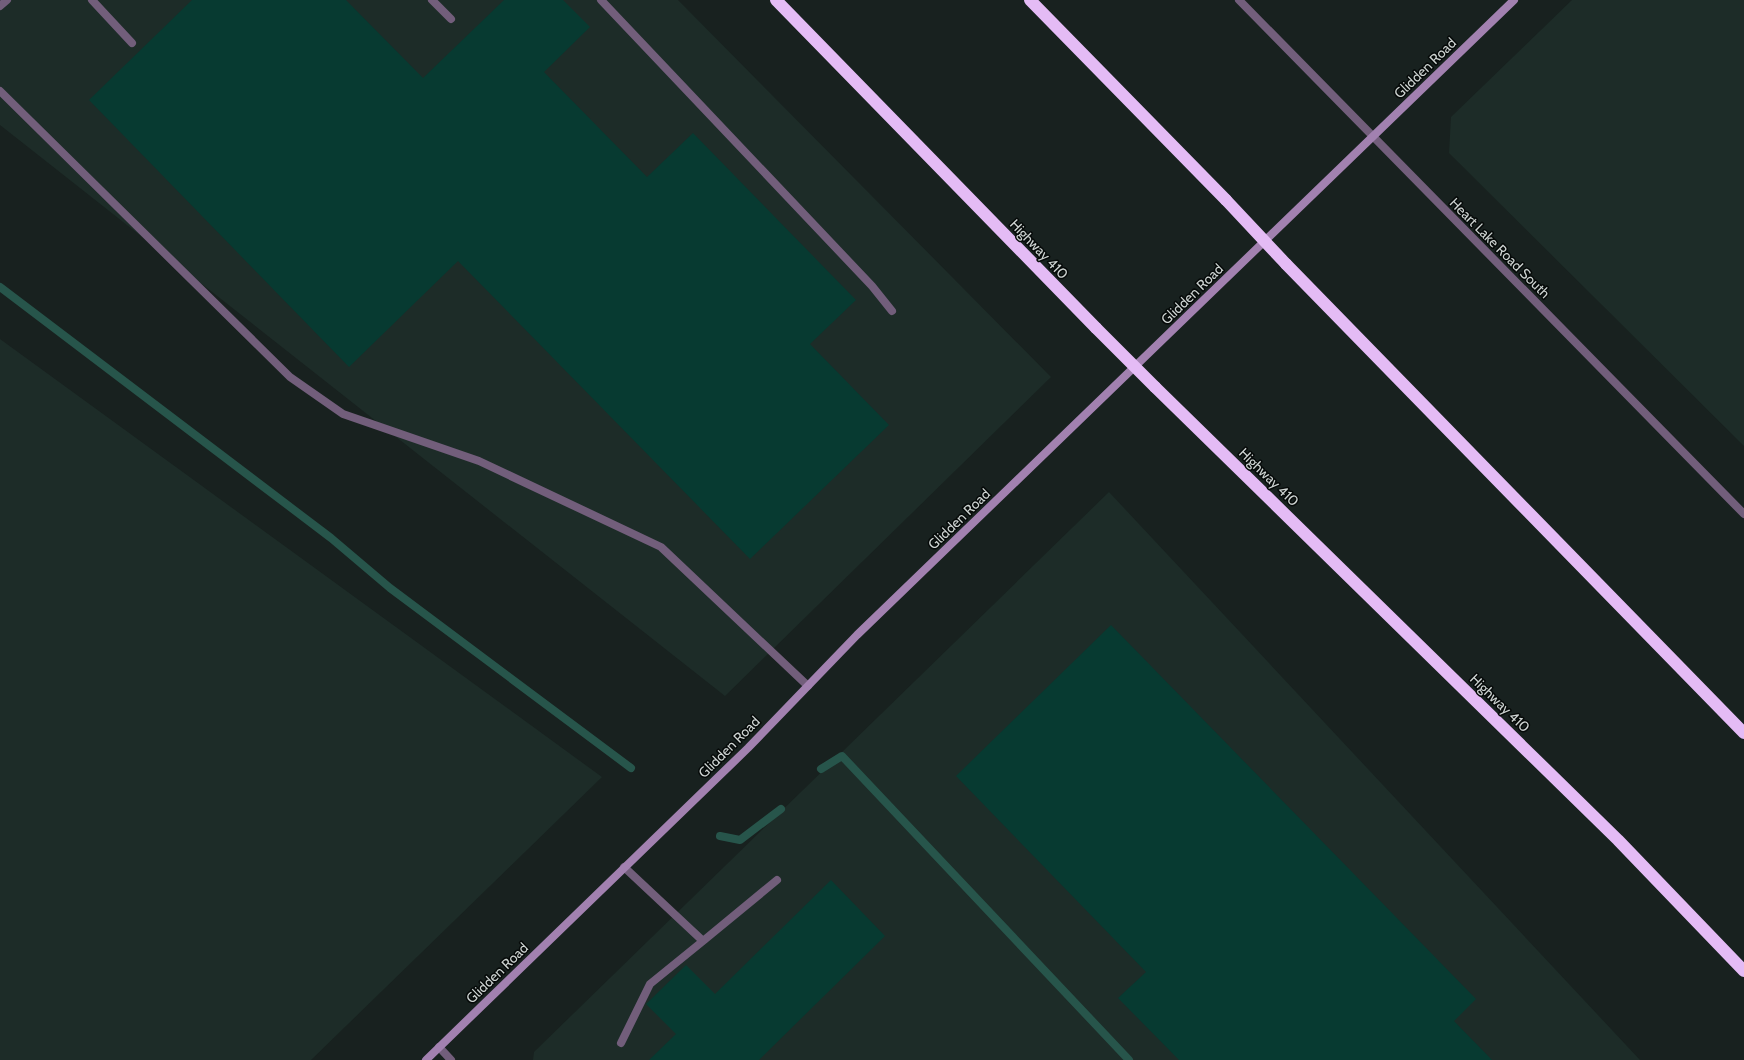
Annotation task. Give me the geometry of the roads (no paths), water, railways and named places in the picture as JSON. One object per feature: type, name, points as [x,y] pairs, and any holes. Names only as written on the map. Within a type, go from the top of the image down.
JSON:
[{"type":"highway","name":"Highway 410","points":[[776,0],[1096,328],[1618,840],[1744,971]]},
{"type":"highway","points":[[1030,0],[1744,733]]},
{"type":"street","points":[[0,6],[7,0]]},
{"type":"street","points":[[92,0],[132,43]]},
{"type":"street","points":[[432,0],[451,19]]},
{"type":"street","points":[[601,0],[872,286],[892,311]]},
{"type":"street","name":"Heart Lake Road South","points":[[1239,0],[1744,514]]},
{"type":"street","name":"Glidden Road","points":[[426,1060],[748,748],[869,624],[1514,0]]},
{"type":"street","points":[[0,91],[290,377],[343,414],[479,461],[661,547],[808,686]]},
{"type":"street","points":[[624,868],[703,942]]},
{"type":"street","points":[[621,1043],[650,984],[777,880]]},
{"type":"street","points":[[439,1048],[451,1060]]},
{"type":"waterway","points":[[0,287],[331,538],[390,588],[631,768]]},
{"type":"waterway","points":[[821,769],[842,756],[1129,1060]]},
{"type":"waterway","points":[[720,836],[740,840],[781,809]]}]
